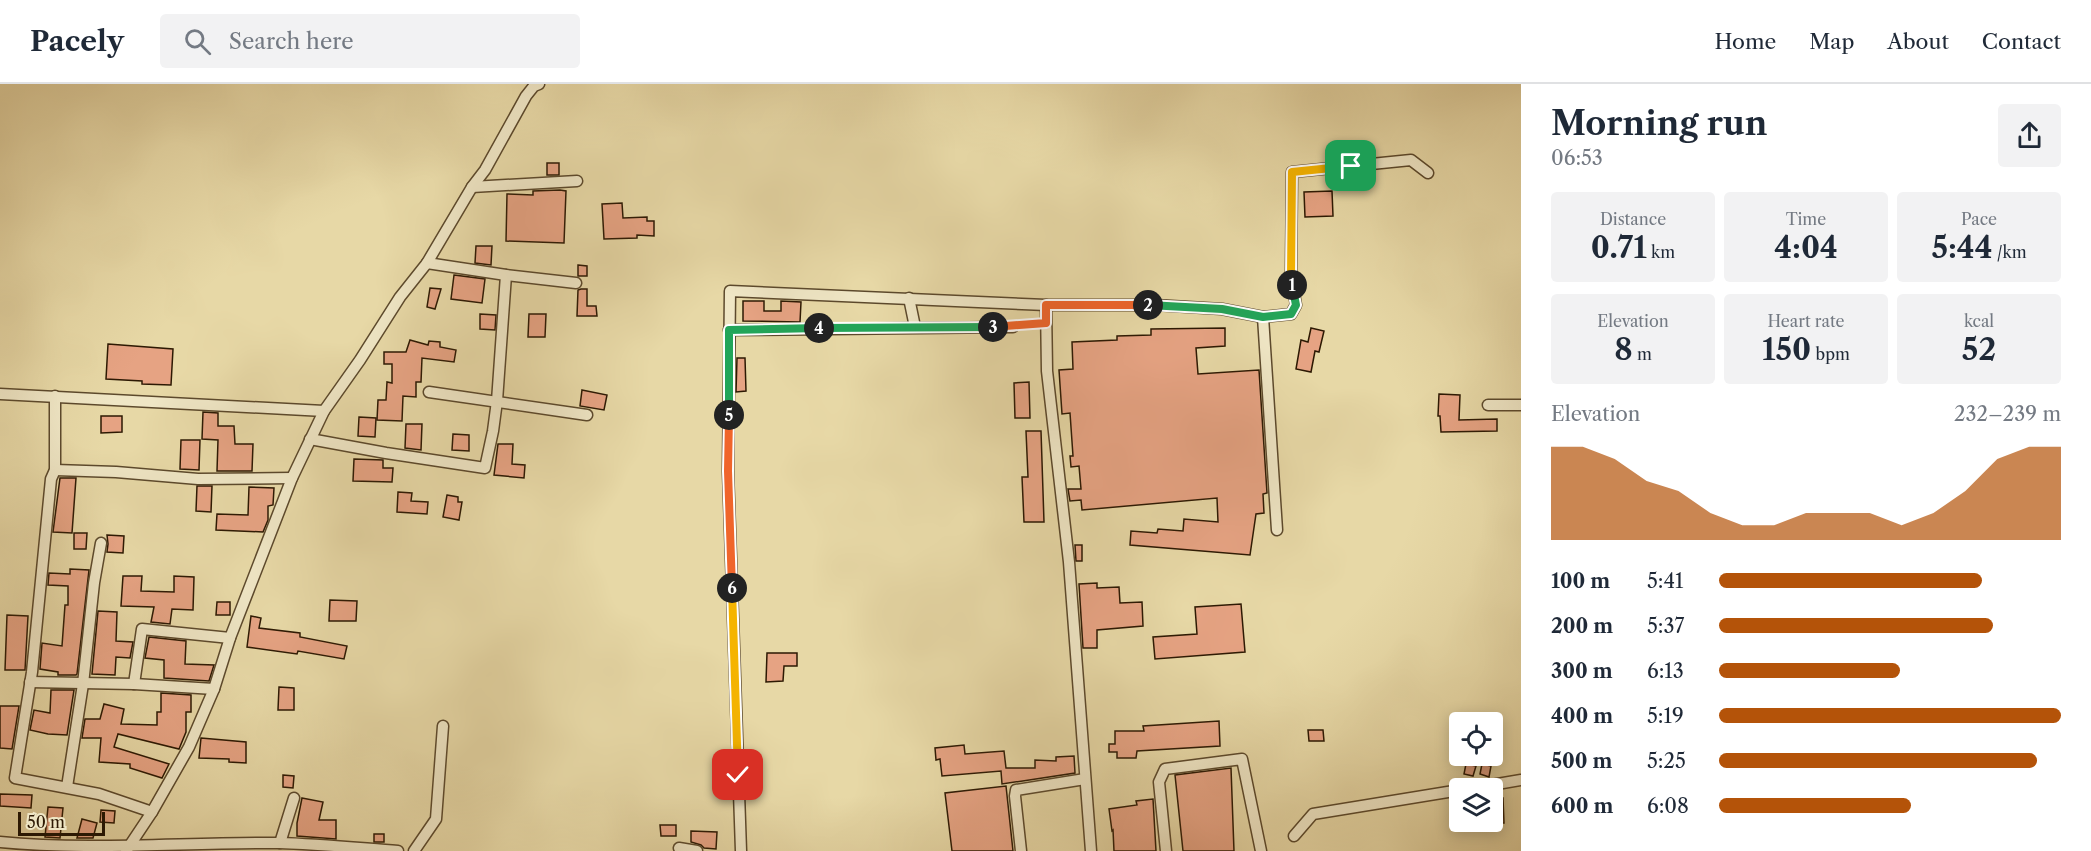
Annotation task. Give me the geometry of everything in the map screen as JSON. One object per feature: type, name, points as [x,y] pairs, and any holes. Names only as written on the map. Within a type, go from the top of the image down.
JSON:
[{"type":"street","points":[[128,848],[152,812],[189,747],[214,689],[230,638],[292,478],[324,411],[400,297],[427,263],[472,187],[485,170],[526,96],[534,86],[539,84]]},
{"type":"street","points":[[741,851],[728,471],[730,291],[1046,305],[1166,305],[1222,309],[1263,317],[1291,314],[1296,305],[1291,276],[1292,172],[1411,160],[1428,173]]},
{"type":"street","points":[[472,187],[577,181]]},
{"type":"street","points":[[427,263],[576,283]]},
{"type":"street","points":[[310,439],[485,468],[497,401],[506,275]]},
{"type":"street","points":[[909,298],[915,327]]},
{"type":"street","points":[[1046,305],[1047,372],[1069,562],[1091,851]]},
{"type":"street","points":[[1263,317],[1277,530]]},
{"type":"street","points":[[729,330],[1013,327]]},
{"type":"street","points":[[429,392],[587,415]]},
{"type":"street","points":[[0,394],[324,411]]},
{"type":"street","points":[[55,396],[55,470],[51,479],[30,682],[15,778],[115,798],[152,812]]},
{"type":"street","points":[[1488,405],[1521,405]]},
{"type":"street","points":[[55,470],[116,472],[198,479],[292,478]]},
{"type":"street","points":[[67,787],[101,543]]},
{"type":"street","points":[[134,684],[142,629],[230,638]]},
{"type":"street","points":[[30,682],[134,684],[214,689]]},
{"type":"street","points":[[414,851],[436,819],[443,726]]},
{"type":"street","points":[[1166,851],[1159,782],[1165,769],[1242,759],[1261,851]]},
{"type":"street","points":[[1021,851],[1016,790],[1085,780]]},
{"type":"street","points":[[1503,783],[1521,780]]},
{"type":"street","points":[[1294,836],[1313,814],[1449,792]]},
{"type":"street","points":[[280,843],[294,798]]},
{"type":"street","points":[[0,842],[128,848],[256,847],[280,843],[398,851]]},
{"type":"street","points":[[679,848],[697,851]]},
{"type":"lane","points":[[1013,327],[1046,323]]},
{"type":"building","points":[[547,163],[559,163],[559,175],[547,175]]},
{"type":"building","points":[[533,191],[566,191],[564,243],[506,241],[507,194],[533,195]]},
{"type":"building","points":[[1332,191],[1333,216],[1305,217],[1304,192]]},
{"type":"building","points":[[622,203],[623,218],[647,217],[647,221],[654,221],[654,236],[637,235],[637,238],[604,239],[602,204]]},
{"type":"building","points":[[476,246],[492,246],[491,265],[475,263]]},
{"type":"building","points":[[578,265],[587,266],[587,276],[578,276]]},
{"type":"building","points":[[454,275],[485,279],[482,303],[451,299]]},
{"type":"building","points":[[430,288],[441,289],[435,309],[427,307]]},
{"type":"building","points":[[587,289],[587,306],[596,306],[597,316],[577,316],[578,290]]},
{"type":"building","points":[[743,301],[764,301],[764,311],[781,311],[781,301],[801,302],[800,322],[743,321]]},
{"type":"building","points":[[480,314],[496,315],[495,330],[480,329]]},
{"type":"building","points":[[529,314],[546,314],[545,337],[528,337]]},
{"type":"building","points":[[1225,328],[1225,346],[1196,348],[1198,374],[1259,370],[1267,493],[1263,494],[1264,513],[1256,514],[1250,555],[1130,545],[1131,531],[1157,533],[1158,529],[1183,531],[1184,519],[1218,522],[1217,498],[1082,510],[1081,500],[1070,501],[1068,489],[1081,489],[1079,466],[1071,467],[1070,456],[1073,456],[1070,413],[1062,414],[1059,370],[1073,369],[1072,342],[1117,340],[1117,336],[1151,335],[1151,329]]},
{"type":"building","points":[[1311,328],[1324,331],[1319,352],[1315,351],[1311,372],[1296,369],[1301,340],[1308,342]]},
{"type":"building","points":[[410,340],[428,345],[429,341],[440,342],[440,347],[456,350],[454,362],[422,358],[421,382],[416,382],[416,397],[403,396],[402,421],[377,420],[378,400],[386,400],[387,382],[392,383],[392,364],[384,364],[384,352],[406,352]]},
{"type":"building","points":[[108,344],[173,349],[171,385],[106,379]]},
{"type":"building","points":[[737,358],[745,358],[746,391],[736,392]]},
{"type":"building","points":[[1029,382],[1030,418],[1015,418],[1014,383]]},
{"type":"building","points":[[582,390],[607,395],[604,410],[580,406]]},
{"type":"building","points":[[1439,394],[1460,395],[1459,420],[1497,419],[1497,431],[1441,432],[1440,416],[1438,416]]},
{"type":"building","points":[[203,412],[218,413],[218,426],[234,426],[235,444],[253,444],[252,471],[217,471],[218,440],[202,439]]},
{"type":"building","points":[[101,416],[122,416],[122,432],[101,433]]},
{"type":"building","points":[[359,417],[376,418],[375,437],[358,436]]},
{"type":"building","points":[[406,424],[422,424],[421,450],[405,448]]},
{"type":"building","points":[[1026,431],[1041,431],[1044,522],[1024,522],[1022,477],[1028,477]]},
{"type":"building","points":[[453,434],[469,435],[469,451],[452,450]]},
{"type":"building","points":[[181,440],[200,440],[199,470],[180,469]]},
{"type":"building","points":[[498,444],[513,444],[512,464],[525,465],[524,478],[494,475]]},
{"type":"building","points":[[354,459],[383,460],[383,468],[393,468],[392,482],[353,481]]},
{"type":"building","points":[[60,478],[76,478],[72,533],[53,532]]},
{"type":"building","points":[[197,486],[212,486],[211,512],[196,511]]},
{"type":"building","points":[[249,487],[274,488],[273,505],[268,506],[268,520],[263,532],[216,530],[217,514],[248,515]]},
{"type":"building","points":[[398,492],[412,493],[411,501],[428,502],[427,514],[397,512]]},
{"type":"building","points":[[447,495],[458,497],[458,502],[462,502],[459,520],[443,517]]},
{"type":"building","points":[[74,533],[87,533],[86,549],[74,549]]},
{"type":"building","points":[[107,535],[124,536],[123,553],[107,552]]},
{"type":"building","points":[[1075,545],[1082,545],[1082,561],[1076,561]]},
{"type":"building","points":[[70,569],[89,570],[77,674],[58,675],[58,672],[40,669],[42,643],[62,646],[65,605],[68,605],[68,586],[48,585],[49,573],[70,574]]},
{"type":"building","points":[[123,576],[142,576],[141,591],[174,592],[174,576],[194,577],[193,610],[172,609],[170,624],[151,622],[154,607],[121,606]]},
{"type":"building","points":[[1097,583],[1097,588],[1119,587],[1120,603],[1142,602],[1143,626],[1097,630],[1097,648],[1083,648],[1079,584]]},
{"type":"building","points":[[330,600],[357,601],[356,621],[329,621]]},
{"type":"building","points":[[217,602],[230,602],[230,615],[216,615]]},
{"type":"building","points":[[1241,604],[1245,652],[1155,659],[1153,637],[1197,634],[1195,607]]},
{"type":"building","points":[[98,611],[117,612],[116,641],[133,642],[130,658],[116,657],[115,675],[92,674]]},
{"type":"building","points":[[7,615],[28,616],[25,670],[5,670]]},
{"type":"building","points":[[251,616],[261,618],[259,628],[300,633],[300,637],[347,646],[344,659],[298,651],[297,654],[247,647]]},
{"type":"building","points":[[149,637],[186,641],[185,664],[214,665],[209,681],[164,678],[164,660],[145,658]]},
{"type":"building","points":[[767,653],[797,653],[797,666],[784,666],[783,681],[766,682]]},
{"type":"building","points":[[279,687],[294,688],[294,710],[278,710]]},
{"type":"building","points":[[51,690],[74,690],[67,735],[30,730],[34,710],[50,713]]},
{"type":"building","points":[[161,693],[191,695],[191,712],[186,712],[186,732],[179,749],[118,734],[114,747],[169,764],[162,778],[130,768],[130,764],[99,762],[101,738],[82,738],[85,719],[100,719],[104,704],[124,709],[121,724],[157,725],[157,712],[161,712]]},
{"type":"building","points":[[0,706],[19,706],[12,749],[0,748]]},
{"type":"building","points":[[1219,721],[1220,746],[1137,751],[1136,758],[1117,758],[1117,752],[1109,752],[1109,744],[1115,744],[1115,731],[1144,731],[1143,726]]},
{"type":"building","points":[[1308,730],[1323,730],[1324,741],[1309,741]]},
{"type":"building","points":[[201,738],[246,742],[246,763],[229,762],[229,759],[199,758]]},
{"type":"building","points":[[964,745],[965,754],[1004,751],[1006,768],[1035,768],[1035,760],[1056,761],[1056,757],[1074,756],[1075,773],[1002,784],[1001,771],[942,776],[940,759],[936,760],[935,748]]},
{"type":"building","points":[[1466,766],[1476,766],[1473,776],[1464,774]]},
{"type":"building","points":[[1482,766],[1491,766],[1489,777],[1480,774]]},
{"type":"building","points":[[1231,768],[1234,851],[1183,851],[1175,775]]},
{"type":"building","points":[[283,775],[294,776],[293,788],[283,787]]},
{"type":"building","points":[[1006,786],[1013,851],[952,851],[945,793]]},
{"type":"building","points":[[0,794],[32,795],[31,808],[0,806]]},
{"type":"building","points":[[302,798],[323,802],[319,820],[336,820],[336,839],[297,836]]},
{"type":"building","points":[[1153,799],[1156,851],[1114,851],[1109,809],[1137,805],[1136,801]]},
{"type":"building","points":[[48,807],[63,808],[60,838],[45,837]]},
{"type":"building","points":[[101,810],[115,811],[114,823],[100,822]]},
{"type":"building","points":[[82,819],[97,823],[93,838],[77,838]]},
{"type":"building","points":[[660,825],[676,825],[676,836],[661,836]]},
{"type":"building","points":[[691,831],[717,832],[716,849],[704,848],[691,842]]},
{"type":"building","points":[[374,834],[384,834],[384,842],[374,842]]},
{"type":"route","points":[[738,775],[728,471],[729,330],[1013,327],[1046,323],[1046,305],[1155,305],[1222,309],[1263,317],[1291,314],[1296,305],[1291,276],[1292,172],[1351,166]]}]
